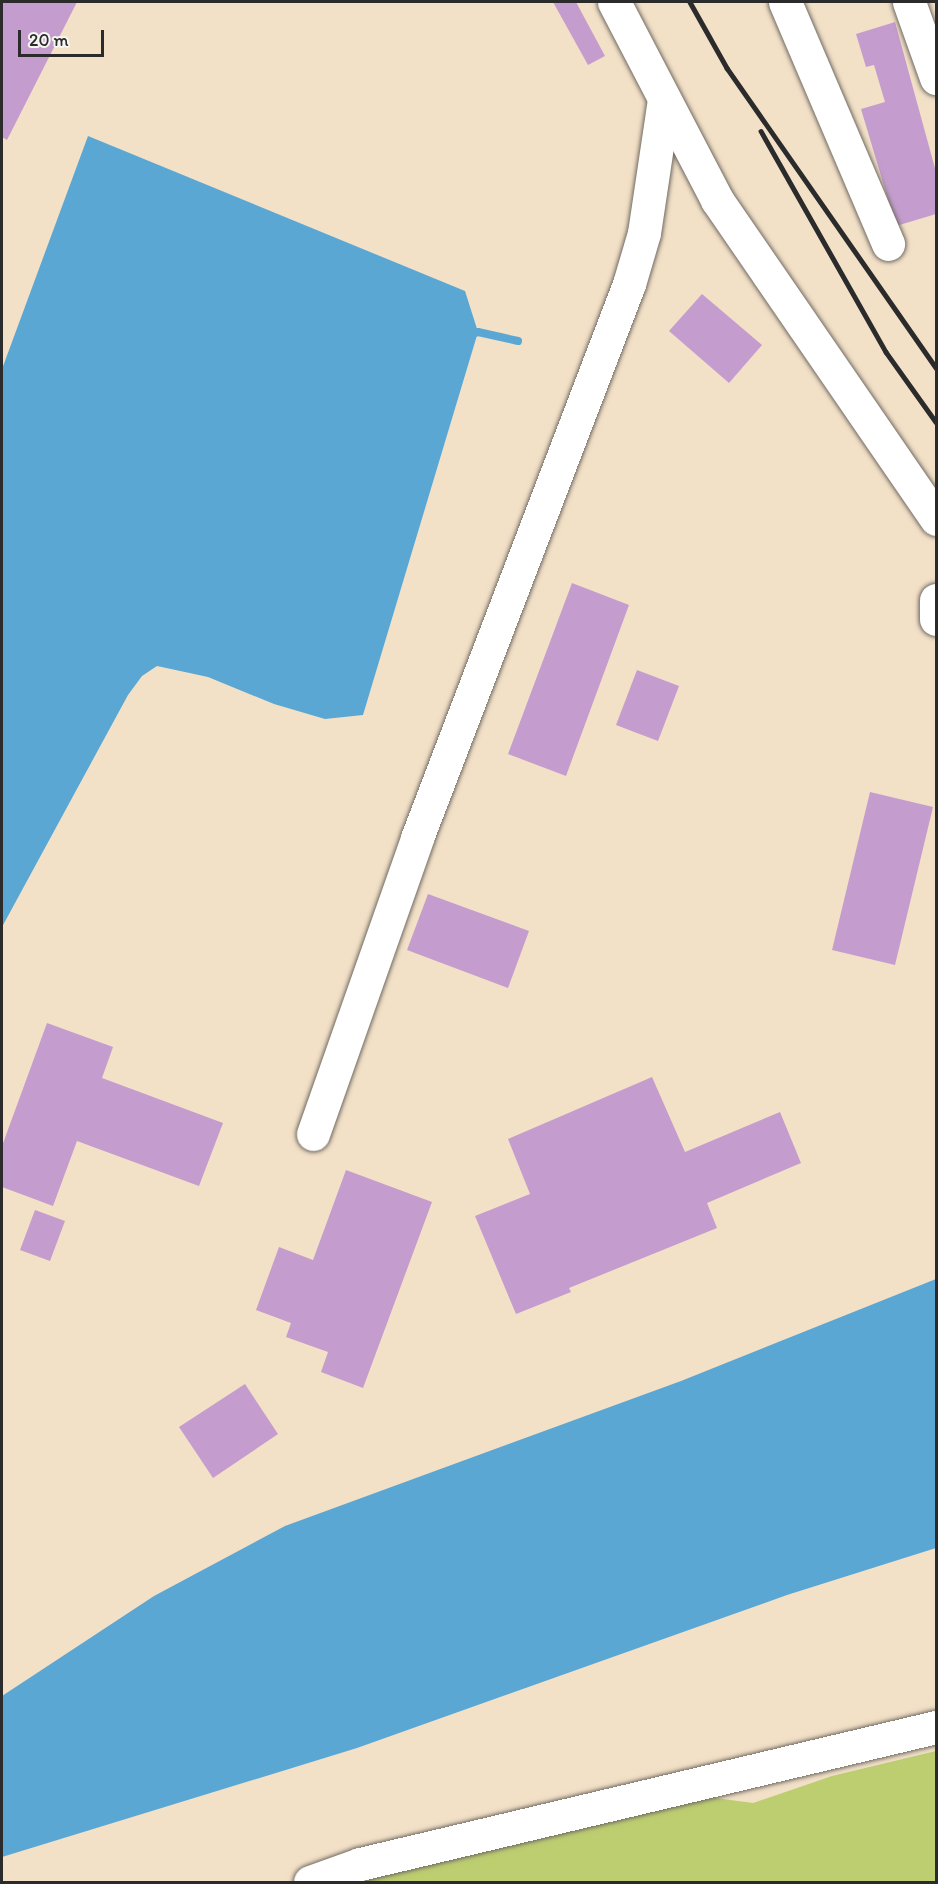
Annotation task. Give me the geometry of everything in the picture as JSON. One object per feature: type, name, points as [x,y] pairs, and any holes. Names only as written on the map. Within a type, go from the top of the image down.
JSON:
[{"type":"street","points":[[614,2],[717,200],[936,519]]},
{"type":"street","points":[[784,2],[888,244]]},
{"type":"street","points":[[909,2],[936,80]]},
{"type":"street","points":[[313,1134],[424,818],[629,284],[644,233],[664,99]]},
{"type":"street","points":[[936,600],[936,619]]},
{"type":"street","points":[[310,1882],[371,1861],[936,1727]]},
{"type":"green space","points":[[936,1751],[936,1882],[336,1882],[655,1790],[753,1803],[832,1776]]},
{"type":"water","points":[[88,136],[465,291],[478,332],[363,715],[325,719],[274,704],[208,677],[157,666],[142,676],[128,695],[2,927],[2,369]]},
{"type":"water","points":[[936,1279],[936,1548],[787,1595],[357,1748],[2,1857],[2,1696],[154,1596],[285,1526],[681,1381]]},
{"type":"building","points":[[2,2],[77,2],[7,140],[2,137]]},
{"type":"building","points":[[553,2],[576,2],[605,56],[588,65]]},
{"type":"building","points":[[895,22],[936,172],[936,214],[896,226],[861,109],[885,102],[874,65],[866,67],[856,34]]},
{"type":"building","points":[[702,294],[762,345],[729,383],[669,331]]},
{"type":"building","points":[[572,583],[629,605],[566,776],[508,754]]},
{"type":"building","points":[[637,670],[679,686],[658,741],[616,725]]},
{"type":"building","points":[[870,792],[933,807],[895,965],[832,950]]},
{"type":"building","points":[[428,894],[529,931],[508,988],[407,950]]},
{"type":"building","points":[[47,1023],[113,1047],[102,1078],[223,1123],[199,1186],[77,1141],[53,1206],[2,1187],[2,1146]]},
{"type":"building","points":[[652,1077],[685,1152],[780,1112],[801,1163],[707,1203],[717,1228],[569,1288],[571,1292],[516,1314],[475,1216],[530,1194],[508,1139]]},
{"type":"building","points":[[346,1170],[432,1202],[363,1388],[321,1372],[328,1352],[286,1337],[291,1323],[256,1310],[279,1247],[313,1260]]},
{"type":"building","points":[[35,1210],[65,1221],[50,1261],[20,1250]]},
{"type":"building","points":[[245,1384],[278,1434],[213,1478],[179,1427]]},
{"type":"waterway","points":[[469,335],[478,332],[518,341]]},
{"type":"railway","points":[[690,2],[727,68],[936,368]]},
{"type":"railway","points":[[761,131],[886,352],[936,422]]}]
